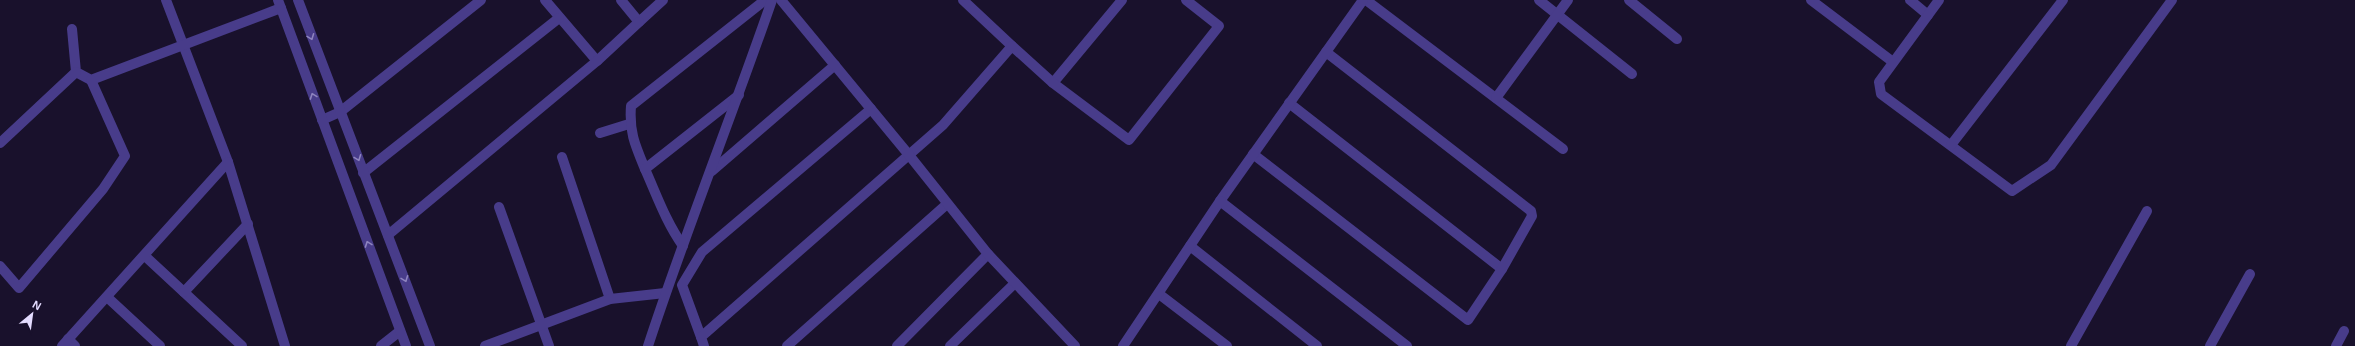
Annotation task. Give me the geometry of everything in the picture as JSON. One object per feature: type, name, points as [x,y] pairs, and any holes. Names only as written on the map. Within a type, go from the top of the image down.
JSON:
[{"type":"street","points":[[166,0],[182,46],[228,162],[285,346]]},
{"type":"street","points":[[298,0],[430,346]]},
{"type":"street","points":[[322,120],[340,112],[481,0]]},
{"type":"street","points":[[544,0],[597,61]]},
{"type":"street","points":[[621,0],[639,22]]},
{"type":"street","points":[[388,235],[597,61],[664,0]]},
{"type":"street","points":[[683,246],[664,217],[632,140],[630,124],[631,106],[765,0]]},
{"type":"street","points":[[648,346],[665,293],[740,95],[772,0]]},
{"type":"street","points":[[781,0],[909,155],[988,254],[1076,346]]},
{"type":"street","points":[[963,0],[974,4],[1012,46],[1053,82],[1128,140],[1219,26],[1186,0]]},
{"type":"street","points":[[1053,82],[1122,0]]},
{"type":"street","points":[[1123,346],[1220,201],[1289,103],[1365,0],[1563,149]]},
{"type":"street","points":[[1539,0],[1632,74]]},
{"type":"street","points":[[1496,98],[1568,0]]},
{"type":"street","points":[[1629,0],[1677,39]]},
{"type":"street","points":[[1811,0],[1894,62]]},
{"type":"street","points":[[1910,0],[1928,15]]},
{"type":"street","points":[[1939,0],[1879,82],[1881,94],[2012,191],[2051,165],[2172,0]]},
{"type":"street","points":[[1951,145],[2063,0]]},
{"type":"street","points":[[91,80],[182,46],[279,4],[406,346]]},
{"type":"street","points":[[363,173],[559,18]]},
{"type":"street","points":[[72,29],[76,72]]},
{"type":"street","points":[[871,109],[702,252],[682,285],[703,342],[943,125],[1012,46]]},
{"type":"street","points":[[1253,154],[1468,320],[1502,269],[1532,216],[1528,207],[1326,52]]},
{"type":"street","points":[[711,172],[835,65]]},
{"type":"street","points":[[0,266],[19,288],[103,189],[125,156],[91,80],[76,72]]},
{"type":"street","points":[[0,143],[76,72]]},
{"type":"street","points":[[645,169],[740,95]]},
{"type":"street","points":[[1289,103],[1502,269]]},
{"type":"street","points":[[600,133],[630,124]]},
{"type":"street","points":[[562,158],[610,300]]},
{"type":"street","points":[[68,344],[107,297],[228,162]]},
{"type":"street","points":[[1220,201],[1407,346]]},
{"type":"street","points":[[787,346],[947,204]]},
{"type":"street","points":[[499,207],[549,346]]},
{"type":"street","points":[[2071,346],[2147,211]]},
{"type":"street","points":[[184,292],[248,224]]},
{"type":"street","points":[[1190,246],[1317,346]]},
{"type":"street","points":[[897,346],[988,254]]},
{"type":"street","points":[[145,256],[242,346]]},
{"type":"street","points":[[2210,346],[2250,274]]},
{"type":"street","points":[[950,346],[1015,283]]},
{"type":"street","points":[[485,346],[610,300],[665,293]]},
{"type":"street","points":[[1159,294],[1227,346]]},
{"type":"street","points":[[107,297],[160,346]]},
{"type":"street","points":[[381,346],[400,331]]},
{"type":"street","points":[[2336,346],[2344,331]]}]
